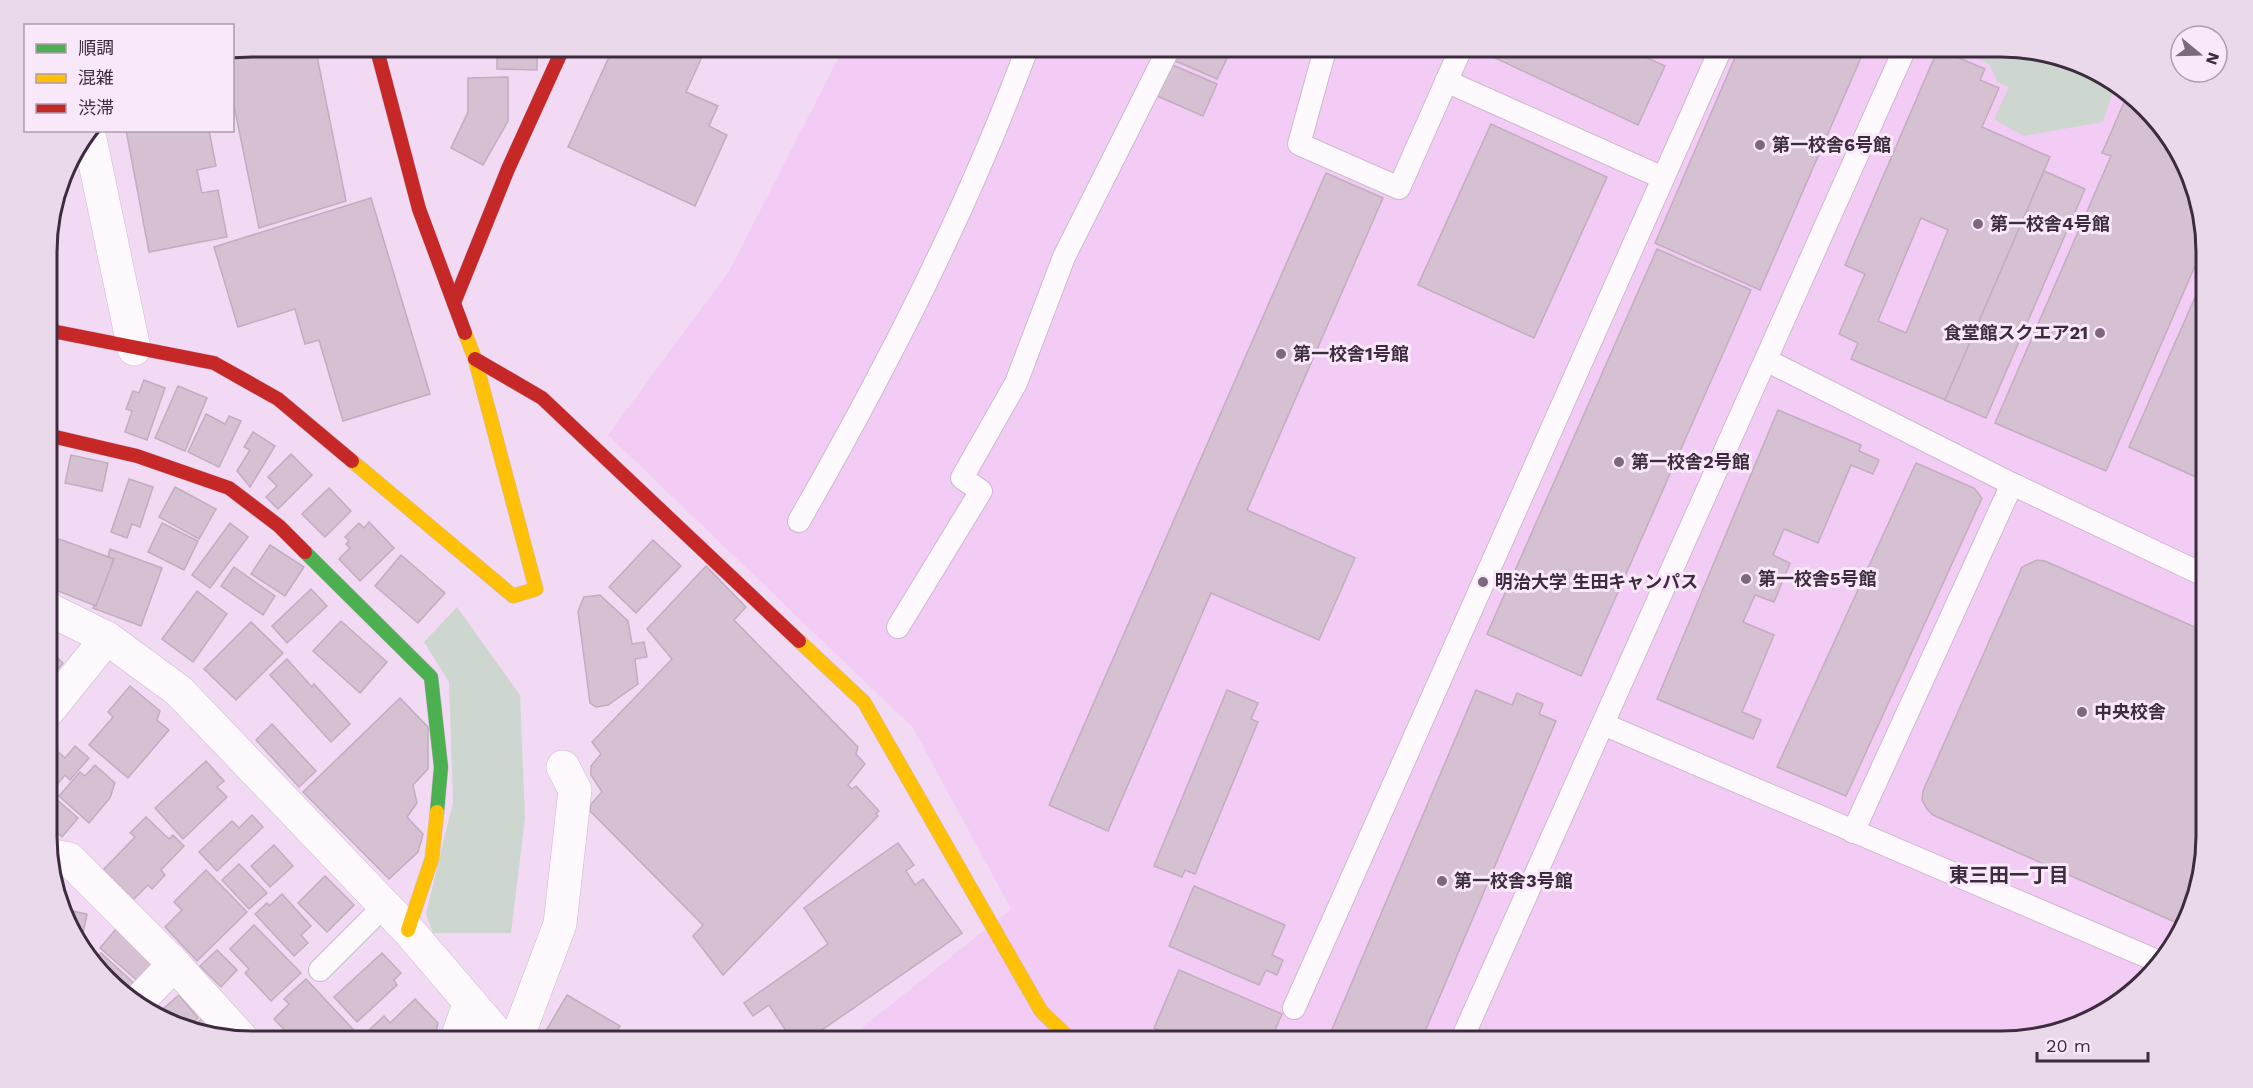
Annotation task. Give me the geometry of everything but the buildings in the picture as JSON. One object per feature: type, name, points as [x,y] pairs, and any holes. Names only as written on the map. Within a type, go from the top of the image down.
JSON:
[{"type":"street","points":[[57,332],[214,363],[278,399],[513,596],[536,589],[475,359],[418,209],[379,57]]},
{"type":"street","points":[[454,303],[508,169],[559,57]]},
{"type":"street","points":[[91,143],[134,349]]},
{"type":"street","points":[[475,359],[542,398],[864,702],[1041,1011],[1062,1031]]},
{"type":"street","points":[[57,437],[137,456],[229,488],[279,526],[431,677],[441,767],[432,858],[408,930]]},
{"type":"street","points":[[57,613],[107,638],[178,691],[385,905],[495,1031]]},
{"type":"street","points":[[57,700],[107,638]]},
{"type":"street","points":[[520,1031],[560,924],[575,790],[563,767]]},
{"type":"street","points":[[59,857],[69,859],[174,964],[234,1030]]},
{"type":"street","points":[[143,997],[174,964]]},
{"type":"street","points":[[460,1031],[470,1002]]},
{"type":"lane","points":[[799,521],[854,426],[932,273],[1024,57]]},
{"type":"lane","points":[[898,627],[981,491],[962,478],[1016,383],[1064,257],[1164,57]]},
{"type":"lane","points":[[1323,57],[1299,144],[1399,188],[1457,57]]},
{"type":"lane","points":[[1294,1008],[1717,57]]},
{"type":"lane","points":[[1465,1031],[1901,57]]},
{"type":"lane","points":[[1446,81],[1663,178]]},
{"type":"lane","points":[[1766,360],[2012,484],[2196,571]]},
{"type":"lane","points":[[1853,832],[2012,484]]},
{"type":"lane","points":[[1603,724],[2153,959]]},
{"type":"lane","points":[[320,970],[385,905]]},
{"type":"shaded area","name":"明治大学 生田キャンパス","points":[[839,57],[2001,57],[2039,61],[2076,72],[2120,97],[2156,133],[2181,177],[2194,226],[2196,252],[2196,849],[2189,887],[2181,911],[2156,955],[2130,983],[2087,1011],[2064,1021],[2014,1031],[858,1031],[1011,909],[913,728],[608,435],[729,271]]},
{"type":"shaded area","points":[[1975,57],[2039,61],[2076,72],[2099,83],[2113,92],[2103,122],[2023,136],[1994,119],[2009,87],[1997,82],[1990,65]]},
{"type":"shaded area","points":[[457,607],[520,695],[525,818],[511,933],[433,933],[426,914],[453,802],[449,682],[424,642]]},
{"type":"traffic: fast","points":[[305,552],[431,677],[441,767],[437,812]]},
{"type":"traffic: slow","points":[[352,461],[513,596],[536,589],[475,359],[465,333]]},
{"type":"traffic: slow","points":[[799,641],[864,702],[1041,1011],[1062,1031]]},
{"type":"traffic: slow","points":[[408,930],[432,858],[437,812]]},
{"type":"traffic: jam","points":[[379,57],[419,209],[465,333]]},
{"type":"traffic: jam","points":[[454,303],[508,169],[559,57]]},
{"type":"traffic: jam","points":[[57,332],[214,363],[278,399],[352,461]]},
{"type":"traffic: jam","points":[[475,359],[542,398],[799,641]]},
{"type":"traffic: jam","points":[[57,437],[137,456],[229,488],[279,526],[305,552]]},
{"type":"place","name":"第一校舎6号館","points":[[1760,145]]},
{"type":"place","name":"第一校舎4号館","points":[[1978,224]]},
{"type":"place","name":"食堂館スクエア21","points":[[2100,333]]},
{"type":"place","name":"第一校舎1号館","points":[[1281,354]]},
{"type":"place","name":"第一校舎2号館","points":[[1619,462]]},
{"type":"place","name":"第一校舎5号館","points":[[1746,579]]},
{"type":"place","name":"明治大学 生田キャンパス","points":[[1483,582]]},
{"type":"place","name":"中央校舎","points":[[2082,712]]},
{"type":"place","name":"第一校舎3号館","points":[[1442,881]]},
{"type":"district","name":"東三田一丁目","points":[[2009,875]]}]
